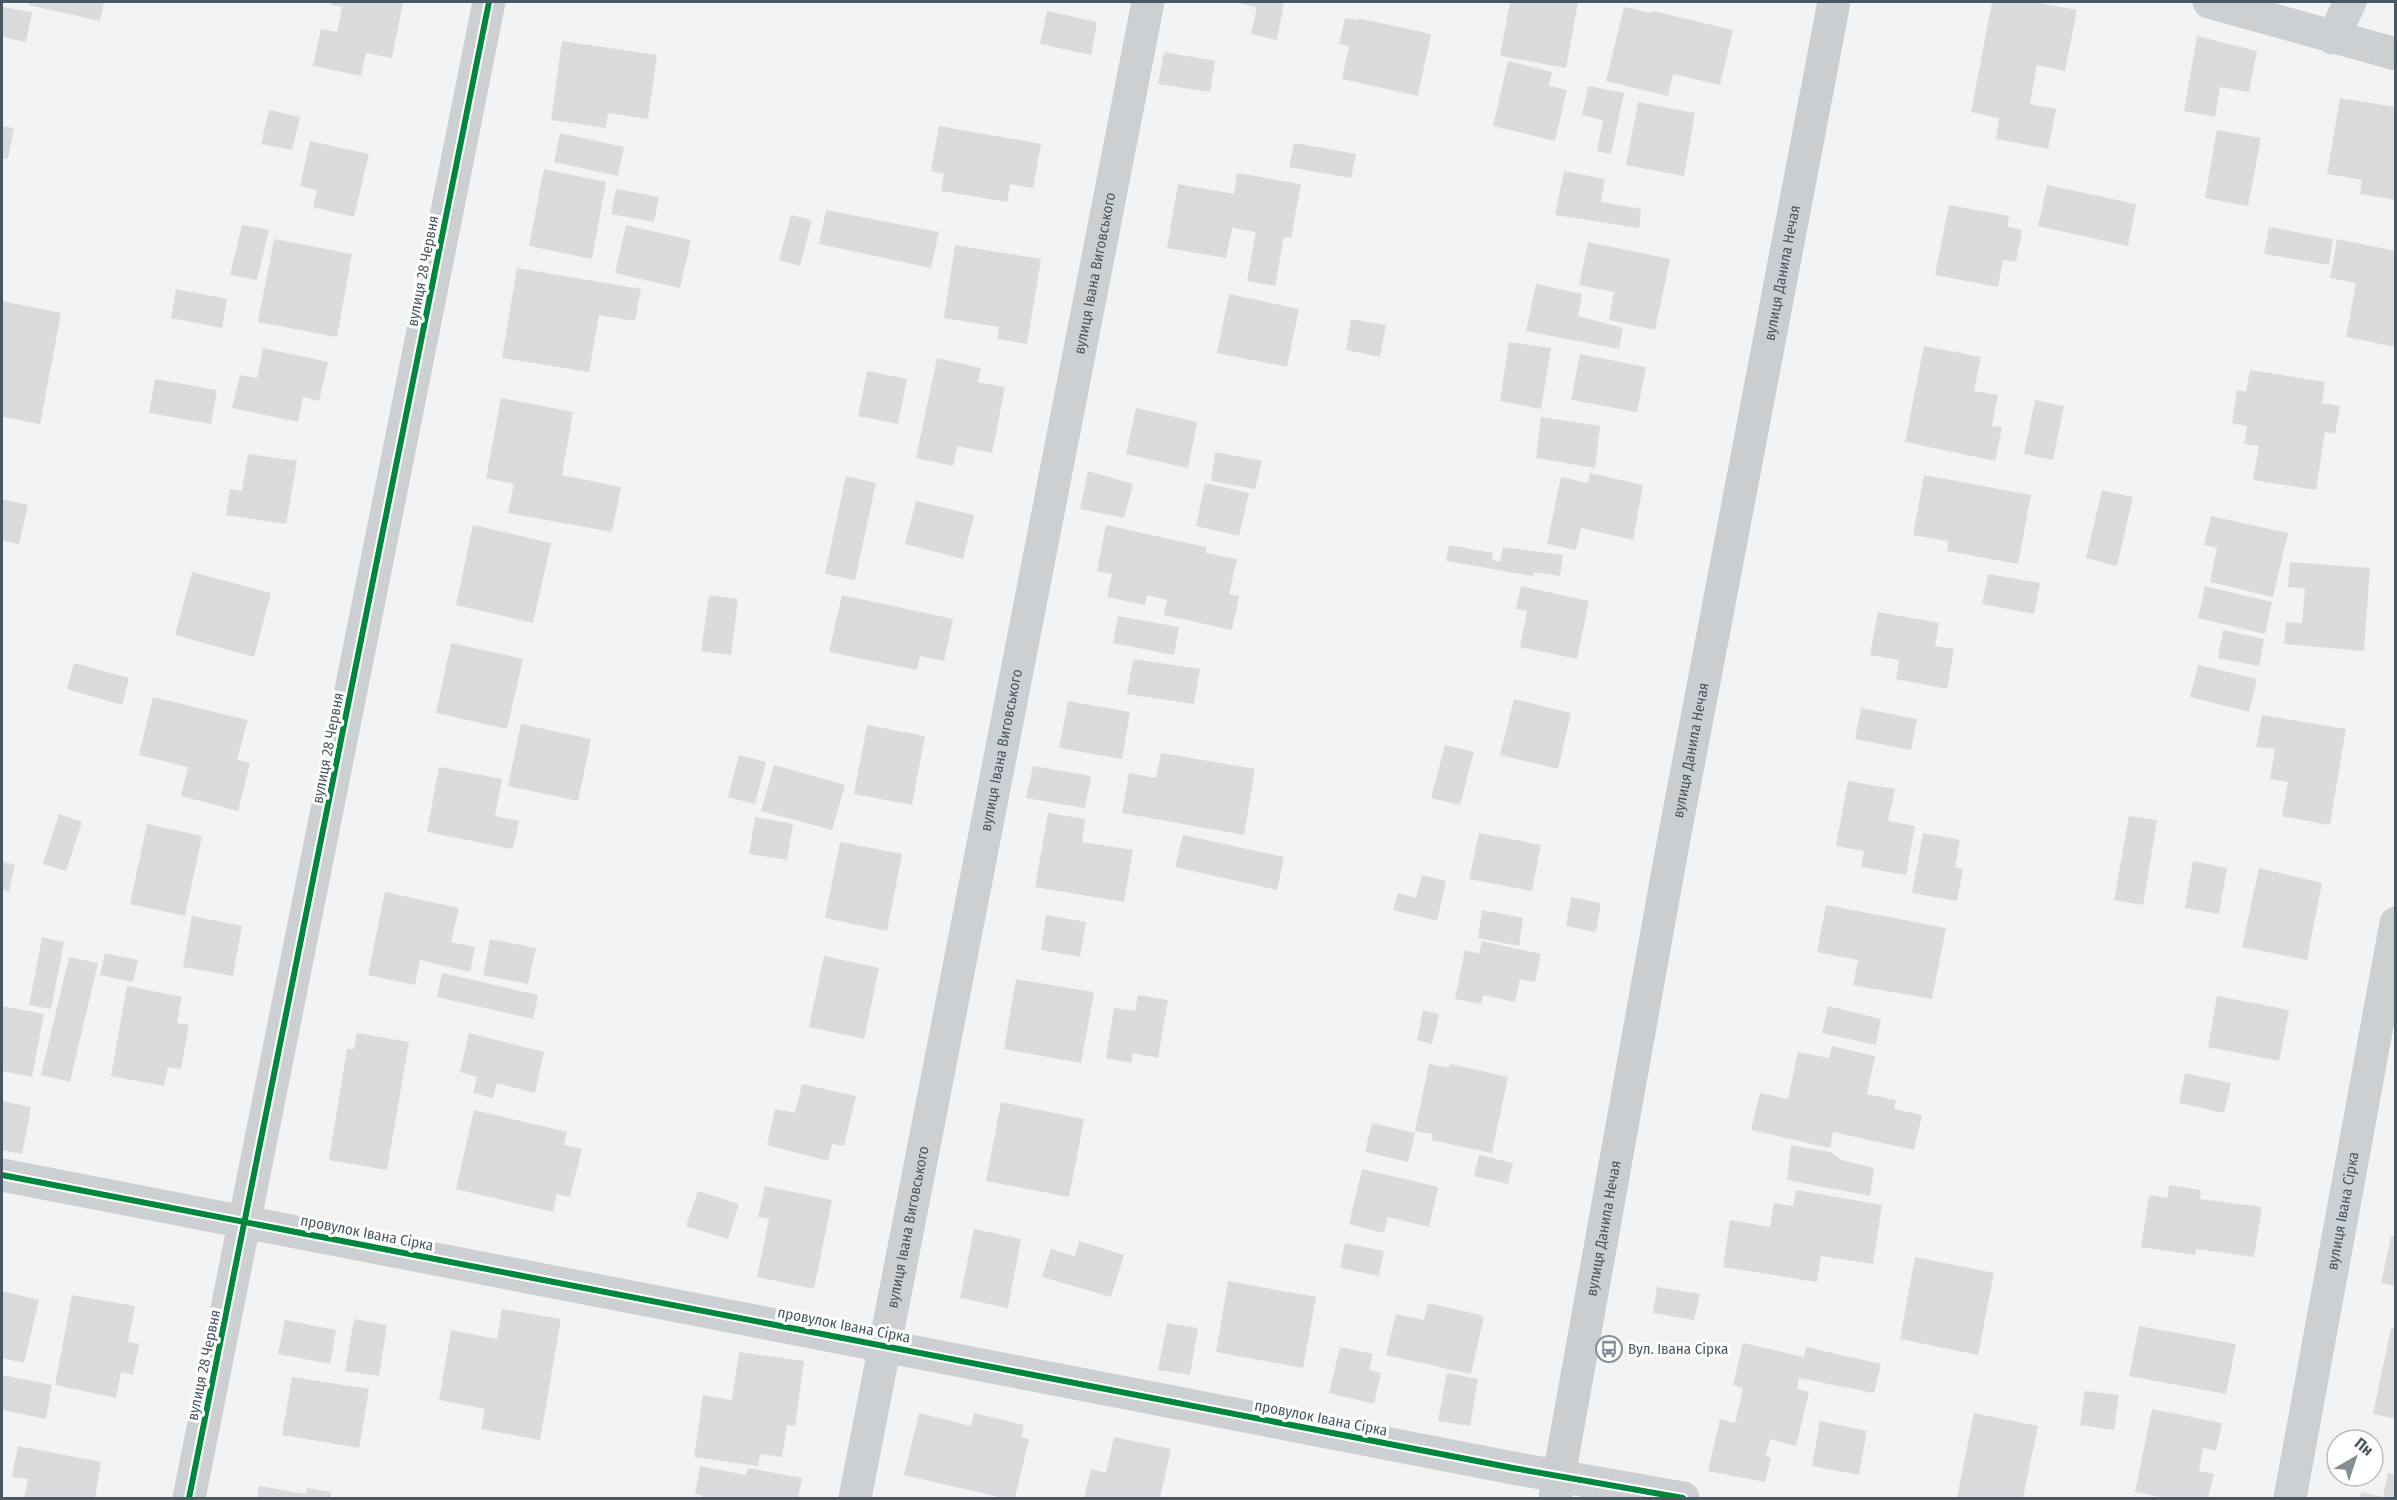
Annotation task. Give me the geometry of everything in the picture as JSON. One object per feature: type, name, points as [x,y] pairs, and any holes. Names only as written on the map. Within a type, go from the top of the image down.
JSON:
[{"type":"main road","name":"вулиця Данила Нечая","points":[[1557,1487],[1672,849],[1834,2]]},
{"type":"street","name":"вулиця 28 Червня","points":[[189,1498],[489,2]]},
{"type":"street","name":"вулиця Івана Виговського","points":[[855,1498],[1148,2]]},
{"type":"street","points":[[2209,2],[2396,54]]},
{"type":"street","points":[[2333,38],[2350,2]]},
{"type":"street","name":"вулиця Івана Сірка","points":[[2290,1498],[2396,923]]},
{"type":"street","name":"провулок Івана Сірка","points":[[2,1175],[885,1345],[1557,1487],[1683,1498]]},
{"type":"building","points":[[30,2],[104,2],[100,21],[29,5]]},
{"type":"building","points":[[332,2],[403,2],[392,58],[366,53],[361,76],[313,66],[321,29],[337,32],[342,7],[331,5]]},
{"type":"building","points":[[1234,2],[1284,2],[1277,40],[1251,34],[1257,7]]},
{"type":"building","points":[[1510,2],[1578,2],[1566,68],[1500,56]]},
{"type":"building","points":[[1992,2],[2034,2],[2077,10],[2065,71],[2037,65],[2030,104],[2056,109],[2048,149],[1996,139],[1999,118],[1971,112]]},
{"type":"building","points":[[2,7],[32,12],[26,42],[2,37]]},
{"type":"building","points":[[1624,7],[1652,13],[1653,11],[1733,30],[1720,85],[1673,74],[1668,96],[1606,81]]},
{"type":"building","points":[[1047,11],[1097,22],[1091,55],[1040,44]]},
{"type":"building","points":[[1345,18],[1358,20],[1358,18],[1431,34],[1418,96],[1342,79],[1349,46],[1339,44]]},
{"type":"building","points":[[2197,36],[2257,51],[2249,92],[2220,87],[2215,117],[2184,111]]},
{"type":"building","points":[[562,41],[657,55],[648,119],[608,113],[606,128],[551,120]]},
{"type":"building","points":[[1164,52],[1215,61],[1210,92],[1158,84]]},
{"type":"building","points":[[1508,61],[1552,72],[1549,86],[1567,90],[1555,141],[1493,126]]},
{"type":"building","points":[[1588,86],[1624,93],[1611,154],[1597,151],[1603,120],[1582,115]]},
{"type":"building","points":[[2340,98],[2396,107],[2396,200],[2360,194],[2362,180],[2327,174]]},
{"type":"building","points":[[1638,102],[1695,113],[1684,176],[1626,165]]},
{"type":"building","points":[[269,110],[300,117],[292,150],[261,144]]},
{"type":"building","points":[[2,126],[14,128],[8,159],[2,158]]},
{"type":"building","points":[[939,126],[1041,144],[1033,188],[1010,184],[1007,202],[941,191],[944,174],[931,171]]},
{"type":"building","points":[[2217,130],[2261,138],[2248,206],[2205,198]]},
{"type":"building","points":[[560,133],[624,147],[618,176],[554,162]]},
{"type":"building","points":[[310,141],[369,154],[354,217],[313,207],[317,190],[300,186]]},
{"type":"building","points":[[1294,143],[1356,154],[1351,178],[1289,167]]},
{"type":"building","points":[[544,169],[606,182],[592,259],[529,246]]},
{"type":"building","points":[[1564,171],[1605,179],[1601,202],[1641,209],[1639,228],[1555,215]]},
{"type":"building","points":[[1237,173],[1301,184],[1291,238],[1284,237],[1275,286],[1247,281],[1256,232],[1232,228],[1226,258],[1167,248],[1178,184],[1234,194]]},
{"type":"building","points":[[2047,185],[2136,204],[2128,246],[2038,226]]},
{"type":"building","points":[[616,189],[659,197],[654,222],[611,214]]},
{"type":"building","points":[[1949,205],[2009,216],[2007,226],[2022,230],[2016,262],[2003,260],[1998,287],[1935,275]]},
{"type":"building","points":[[826,210],[939,232],[931,268],[819,244]]},
{"type":"building","points":[[791,215],[812,220],[800,266],[779,260]]},
{"type":"building","points":[[242,225],[269,230],[257,280],[230,275]]},
{"type":"building","points":[[626,225],[691,240],[680,288],[615,273]]},
{"type":"building","points":[[2269,227],[2333,239],[2329,265],[2264,254]]},
{"type":"building","points":[[274,239],[352,254],[337,337],[258,322]]},
{"type":"building","points":[[2337,239],[2396,251],[2396,347],[2346,337],[2356,283],[2330,278]]},
{"type":"building","points":[[1588,242],[1670,259],[1655,330],[1609,320],[1614,292],[1579,285]]},
{"type":"building","points":[[955,245],[1041,259],[1027,344],[997,339],[999,327],[944,318]]},
{"type":"building","points":[[517,268],[641,289],[635,321],[599,315],[589,372],[502,358]]},
{"type":"building","points":[[1536,284],[1582,294],[1578,316],[1623,328],[1619,349],[1526,331]]},
{"type":"building","points":[[176,289],[227,299],[222,328],[171,318]]},
{"type":"building","points":[[1229,294],[1299,309],[1287,367],[1217,353]]},
{"type":"building","points":[[2,301],[61,313],[40,424],[2,417]]},
{"type":"building","points":[[1351,319],[1386,325],[1380,357],[1346,350]]},
{"type":"building","points":[[1509,342],[1551,348],[1541,409],[1500,401]]},
{"type":"building","points":[[1924,346],[1981,357],[1974,391],[1998,395],[1992,426],[2002,427],[1995,461],[1905,442]]},
{"type":"building","points":[[263,348],[328,362],[319,401],[303,397],[298,422],[232,408],[240,375],[257,378]]},
{"type":"building","points":[[1580,354],[1646,367],[1637,412],[1571,400]]},
{"type":"building","points":[[937,358],[981,368],[978,382],[1005,387],[992,453],[957,446],[953,466],[916,458]]},
{"type":"building","points":[[2250,370],[2325,382],[2322,403],[2340,406],[2335,434],[2325,432],[2316,490],[2253,480],[2259,446],[2244,444],[2247,426],[2232,423],[2237,390],[2246,392]]},
{"type":"building","points":[[867,371],[907,379],[898,424],[858,416]]},
{"type":"building","points":[[155,379],[217,390],[211,424],[149,413]]},
{"type":"building","points":[[501,398],[573,412],[562,475],[621,487],[612,532],[508,513],[514,484],[486,478]]},
{"type":"building","points":[[2035,400],[2064,406],[2053,460],[2024,454]]},
{"type":"building","points":[[1136,408],[1197,422],[1188,468],[1126,454]]},
{"type":"building","points":[[1541,417],[1600,426],[1595,468],[1536,458]]},
{"type":"building","points":[[1215,452],[1262,461],[1255,489],[1211,481]]},
{"type":"building","points":[[248,454],[297,461],[286,524],[226,515],[230,489],[242,491]]},
{"type":"building","points":[[1088,471],[1133,484],[1124,518],[1080,509]]},
{"type":"building","points":[[1590,473],[1643,485],[1633,540],[1581,528],[1576,550],[1547,544],[1561,477],[1588,483]]},
{"type":"building","points":[[1924,475],[2031,495],[2018,564],[1947,551],[1948,541],[1913,535]]},
{"type":"building","points":[[846,476],[876,483],[855,580],[825,574]]},
{"type":"building","points":[[1205,483],[1249,493],[1239,536],[1196,526]]},
{"type":"building","points":[[2102,490],[2133,497],[2117,566],[2086,558]]},
{"type":"building","points":[[2,499],[28,505],[19,544],[2,540]]},
{"type":"building","points":[[916,501],[974,515],[963,559],[905,544]]},
{"type":"building","points":[[2211,516],[2288,533],[2273,597],[2210,582],[2217,548],[2204,545]]},
{"type":"building","points":[[473,525],[551,543],[533,623],[456,605]]},
{"type":"building","points":[[1106,525],[1206,547],[1206,553],[1237,559],[1229,594],[1239,596],[1232,630],[1164,615],[1167,600],[1147,595],[1145,605],[1107,597],[1112,574],[1097,571]]},
{"type":"building","points":[[1449,545],[1493,553],[1492,560],[1500,562],[1503,547],[1563,555],[1560,576],[1534,572],[1533,576],[1446,561]]},
{"type":"building","points":[[2290,562],[2370,568],[2364,651],[2284,644],[2286,622],[2302,623],[2305,588],[2288,587]]},
{"type":"building","points":[[192,572],[271,593],[254,657],[175,635]]},
{"type":"building","points":[[1988,574],[2040,583],[2034,614],[1982,604]]},
{"type":"building","points":[[1521,586],[1589,601],[1577,659],[1520,647],[1527,611],[1516,609]]},
{"type":"building","points":[[2205,586],[2272,602],[2265,634],[2198,618]]},
{"type":"building","points":[[709,595],[738,599],[731,655],[701,651]]},
{"type":"building","points":[[842,595],[953,619],[944,661],[920,656],[917,670],[829,652]]},
{"type":"building","points":[[1878,612],[1939,623],[1935,646],[1954,649],[1947,689],[1896,679],[1899,660],[1870,655]]},
{"type":"building","points":[[1118,616],[1179,627],[1174,655],[1113,643]]},
{"type":"building","points":[[2223,630],[2264,639],[2259,666],[2218,658]]},
{"type":"building","points":[[451,643],[523,659],[507,729],[436,713]]},
{"type":"building","points":[[1133,659],[1200,669],[1194,704],[1127,694]]},
{"type":"building","points":[[74,663],[129,678],[122,705],[67,689]]},
{"type":"building","points":[[2198,665],[2257,679],[2249,712],[2190,697]]},
{"type":"building","points":[[153,697],[248,720],[237,760],[250,763],[238,811],[181,796],[188,767],[139,755]]},
{"type":"building","points":[[1514,699],[1571,713],[1558,769],[1500,755]]},
{"type":"building","points":[[1068,701],[1130,712],[1122,759],[1059,748]]},
{"type":"building","points":[[1861,708],[1917,719],[1911,750],[1855,739]]},
{"type":"building","points":[[2262,715],[2346,729],[2330,825],[2282,816],[2288,782],[2270,779],[2275,749],[2256,747]]},
{"type":"building","points":[[521,724],[591,739],[578,801],[508,786]]},
{"type":"building","points":[[867,725],[925,736],[912,805],[854,794]]},
{"type":"building","points":[[1445,745],[1474,752],[1460,805],[1431,798]]},
{"type":"building","points":[[1161,753],[1255,769],[1244,835],[1122,813],[1129,773],[1156,778]]},
{"type":"building","points":[[739,755],[766,762],[755,804],[728,797]]},
{"type":"building","points":[[774,765],[845,785],[832,830],[761,811]]},
{"type":"building","points":[[1033,766],[1091,776],[1085,808],[1026,798]]},
{"type":"building","points":[[439,767],[502,779],[495,816],[519,821],[513,849],[427,832]]},
{"type":"building","points":[[1848,781],[1895,789],[1888,821],[1915,826],[1906,875],[1861,867],[1864,851],[1836,846]]},
{"type":"building","points":[[1048,813],[1085,819],[1082,842],[1133,850],[1124,902],[1035,887]]},
{"type":"building","points":[[59,814],[82,822],[66,871],[43,864]]},
{"type":"building","points":[[2129,816],[2157,820],[2143,905],[2114,900]]},
{"type":"building","points":[[755,817],[793,824],[787,860],[749,854]]},
{"type":"building","points":[[147,824],[202,836],[185,916],[130,904]]},
{"type":"building","points":[[1479,833],[1541,845],[1532,891],[1469,879]]},
{"type":"building","points":[[1923,833],[1960,840],[1955,867],[1963,869],[1957,901],[1912,893]]},
{"type":"building","points":[[1183,835],[1284,857],[1277,890],[1175,867]]},
{"type":"building","points":[[840,842],[902,854],[887,931],[825,918]]},
{"type":"building","points":[[2,861],[15,865],[9,892],[2,890]]},
{"type":"building","points":[[2193,861],[2227,868],[2219,914],[2185,908]]},
{"type":"building","points":[[2259,868],[2322,883],[2307,960],[2242,947]]},
{"type":"building","points":[[1422,875],[1446,881],[1437,921],[1393,910],[1398,893],[1416,898]]},
{"type":"building","points":[[385,892],[459,908],[451,942],[475,947],[470,972],[420,960],[415,985],[368,975]]},
{"type":"building","points":[[1571,897],[1601,903],[1596,932],[1566,926]]},
{"type":"building","points":[[1826,905],[1946,928],[1932,999],[1853,985],[1858,960],[1817,952]]},
{"type":"building","points":[[1482,910],[1523,918],[1519,946],[1478,938]]},
{"type":"building","points":[[1046,915],[1086,922],[1080,957],[1041,950]]},
{"type":"building","points":[[192,916],[242,926],[233,976],[183,967]]},
{"type":"building","points":[[42,937],[64,942],[51,1009],[29,1005]]},
{"type":"building","points":[[490,939],[536,948],[528,984],[483,975]]},
{"type":"building","points":[[1482,941],[1541,954],[1535,982],[1520,979],[1515,1002],[1483,995],[1481,1004],[1455,999],[1465,950],[1479,954]]},
{"type":"building","points":[[105,953],[138,960],[133,982],[100,975]]},
{"type":"building","points":[[824,956],[879,968],[864,1039],[809,1027]]},
{"type":"building","points":[[69,957],[98,963],[70,1082],[41,1075]]},
{"type":"building","points":[[442,973],[538,995],[533,1019],[437,997]]},
{"type":"building","points":[[1016,979],[1094,992],[1081,1063],[1004,1049]]},
{"type":"building","points":[[127,986],[182,997],[177,1023],[189,1025],[181,1069],[168,1067],[164,1086],[111,1076]]},
{"type":"building","points":[[1138,995],[1168,1000],[1158,1058],[1133,1053],[1131,1063],[1106,1058],[1114,1008],[1135,1011]]},
{"type":"building","points":[[2217,996],[2289,1010],[2279,1061],[2208,1047]]},
{"type":"building","points":[[2,1006],[44,1014],[32,1077],[2,1071]]},
{"type":"building","points":[[1828,1006],[1881,1019],[1876,1045],[1822,1033]]},
{"type":"building","points":[[1423,1010],[1439,1014],[1432,1044],[1417,1040]]},
{"type":"building","points":[[357,1033],[409,1042],[387,1170],[329,1160],[347,1049],[354,1049]]},
{"type":"building","points":[[469,1033],[544,1052],[535,1093],[497,1083],[493,1098],[473,1093],[477,1077],[460,1072]]},
{"type":"building","points":[[1832,1046],[1875,1056],[1867,1094],[1896,1100],[1894,1109],[1922,1115],[1914,1150],[1833,1132],[1830,1148],[1751,1130],[1760,1093],[1788,1099],[1798,1052],[1829,1058]]},
{"type":"building","points":[[1429,1064],[1449,1068],[1450,1064],[1508,1077],[1492,1153],[1431,1140],[1433,1134],[1415,1131]]},
{"type":"building","points":[[2185,1073],[2231,1083],[2224,1113],[2179,1103]]},
{"type":"building","points":[[802,1084],[856,1096],[844,1146],[832,1144],[828,1161],[767,1145],[775,1109],[795,1113]]},
{"type":"building","points":[[2,1101],[31,1107],[22,1154],[2,1150]]},
{"type":"building","points":[[1001,1102],[1084,1119],[1069,1197],[986,1181]]},
{"type":"building","points":[[474,1110],[567,1132],[564,1145],[582,1149],[570,1197],[557,1194],[553,1212],[456,1189]]},
{"type":"building","points":[[1372,1123],[1415,1133],[1408,1162],[1365,1152]]},
{"type":"building","points":[[1791,1145],[1830,1152],[1842,1160],[1874,1168],[1870,1196],[1787,1180]]},
{"type":"building","points":[[1479,1155],[1513,1163],[1508,1184],[1474,1176]]},
{"type":"building","points":[[1362,1169],[1438,1187],[1429,1227],[1388,1217],[1384,1233],[1349,1224]]},
{"type":"building","points":[[2169,1185],[2201,1190],[2200,1199],[2262,1207],[2254,1257],[2196,1249],[2195,1255],[2141,1247],[2149,1195],[2168,1198]]},
{"type":"building","points":[[765,1186],[832,1200],[814,1289],[757,1277],[769,1219],[758,1217]]},
{"type":"building","points":[[1796,1190],[1882,1205],[1873,1264],[1821,1256],[1817,1282],[1723,1267],[1730,1220],[1770,1227],[1774,1203],[1793,1206]]},
{"type":"building","points":[[698,1191],[739,1204],[728,1239],[686,1226]]},
{"type":"building","points":[[974,1229],[1021,1239],[1008,1308],[960,1298]]},
{"type":"building","points":[[2391,1236],[2396,1237],[2396,1286],[2381,1283]]},
{"type":"building","points":[[1079,1241],[1124,1255],[1111,1297],[1042,1277],[1051,1249],[1075,1256]]},
{"type":"building","points":[[1345,1243],[1384,1251],[1379,1276],[1340,1268]]},
{"type":"building","points":[[1915,1257],[1994,1273],[1978,1355],[1900,1339]]},
{"type":"building","points":[[1228,1281],[1316,1297],[1303,1368],[1216,1352]]},
{"type":"building","points":[[1657,1287],[1700,1294],[1694,1320],[1653,1313]]},
{"type":"building","points":[[2,1291],[39,1300],[24,1363],[2,1358]]},
{"type":"building","points":[[72,1295],[135,1306],[128,1342],[139,1344],[133,1375],[121,1372],[116,1398],[55,1385]]},
{"type":"building","points":[[1428,1303],[1484,1316],[1471,1374],[1386,1355],[1396,1314],[1424,1320]]},
{"type":"building","points":[[502,1309],[561,1319],[540,1440],[481,1429],[485,1409],[439,1400],[451,1330],[497,1339]]},
{"type":"building","points":[[354,1319],[387,1325],[379,1376],[345,1371]]},
{"type":"building","points":[[285,1320],[336,1330],[330,1364],[278,1354]]},
{"type":"building","points":[[1167,1323],[1198,1328],[1190,1375],[1158,1370]]},
{"type":"building","points":[[2139,1326],[2236,1344],[2226,1394],[2129,1376]]},
{"type":"building","points":[[2391,1328],[2396,1329],[2396,1419],[2373,1414]]},
{"type":"building","points":[[1743,1343],[1804,1357],[1806,1347],[1881,1364],[1874,1393],[1799,1378],[1797,1389],[1809,1392],[1796,1446],[1770,1439],[1766,1456],[1771,1458],[1765,1482],[1708,1471],[1720,1419],[1735,1423],[1743,1388],[1733,1385]]},
{"type":"building","points":[[1340,1347],[1373,1354],[1369,1370],[1381,1373],[1374,1404],[1329,1393]]},
{"type":"building","points":[[739,1352],[804,1361],[795,1426],[787,1425],[782,1457],[760,1454],[758,1466],[694,1457],[703,1395],[732,1400]]},
{"type":"building","points":[[1447,1373],[1478,1379],[1470,1426],[1438,1421]]},
{"type":"building","points":[[2,1375],[52,1385],[46,1419],[2,1410]]},
{"type":"building","points":[[292,1377],[369,1389],[359,1448],[282,1435]]},
{"type":"building","points":[[2085,1391],[2119,1395],[2114,1430],[2080,1425]]},
{"type":"building","points":[[2152,1409],[2222,1423],[2216,1451],[2203,1448],[2199,1471],[2214,1474],[2208,1498],[2166,1498],[2135,1492]]},
{"type":"building","points":[[919,1413],[971,1426],[974,1413],[1024,1425],[1021,1437],[1029,1439],[1015,1498],[1003,1498],[904,1475]]},
{"type":"building","points":[[1974,1413],[2038,1426],[2023,1498],[1957,1498]]},
{"type":"building","points":[[1820,1421],[1867,1431],[1859,1475],[1812,1466]]},
{"type":"building","points":[[1114,1437],[1171,1449],[1160,1498],[1084,1498],[1091,1469],[1106,1473]]},
{"type":"building","points":[[18,1446],[101,1462],[95,1498],[24,1498],[28,1479],[12,1477]]},
{"type":"building","points":[[700,1466],[746,1475],[748,1468],[802,1478],[798,1498],[703,1498],[695,1494]]},
{"type":"building","points":[[2388,1473],[2396,1475],[2396,1498],[2360,1498],[2361,1492],[2383,1497]]},
{"type":"building","points":[[259,1486],[306,1494],[307,1488],[331,1492],[330,1498],[257,1498]]},
{"type":"cycle path","points":[[189,1498],[489,2]]},
{"type":"cycle path","points":[[2,1175],[1513,1468],[1683,1498]]},
{"type":"place","name":"Вул. Івана Сірка","points":[[1609,1349]]}]
